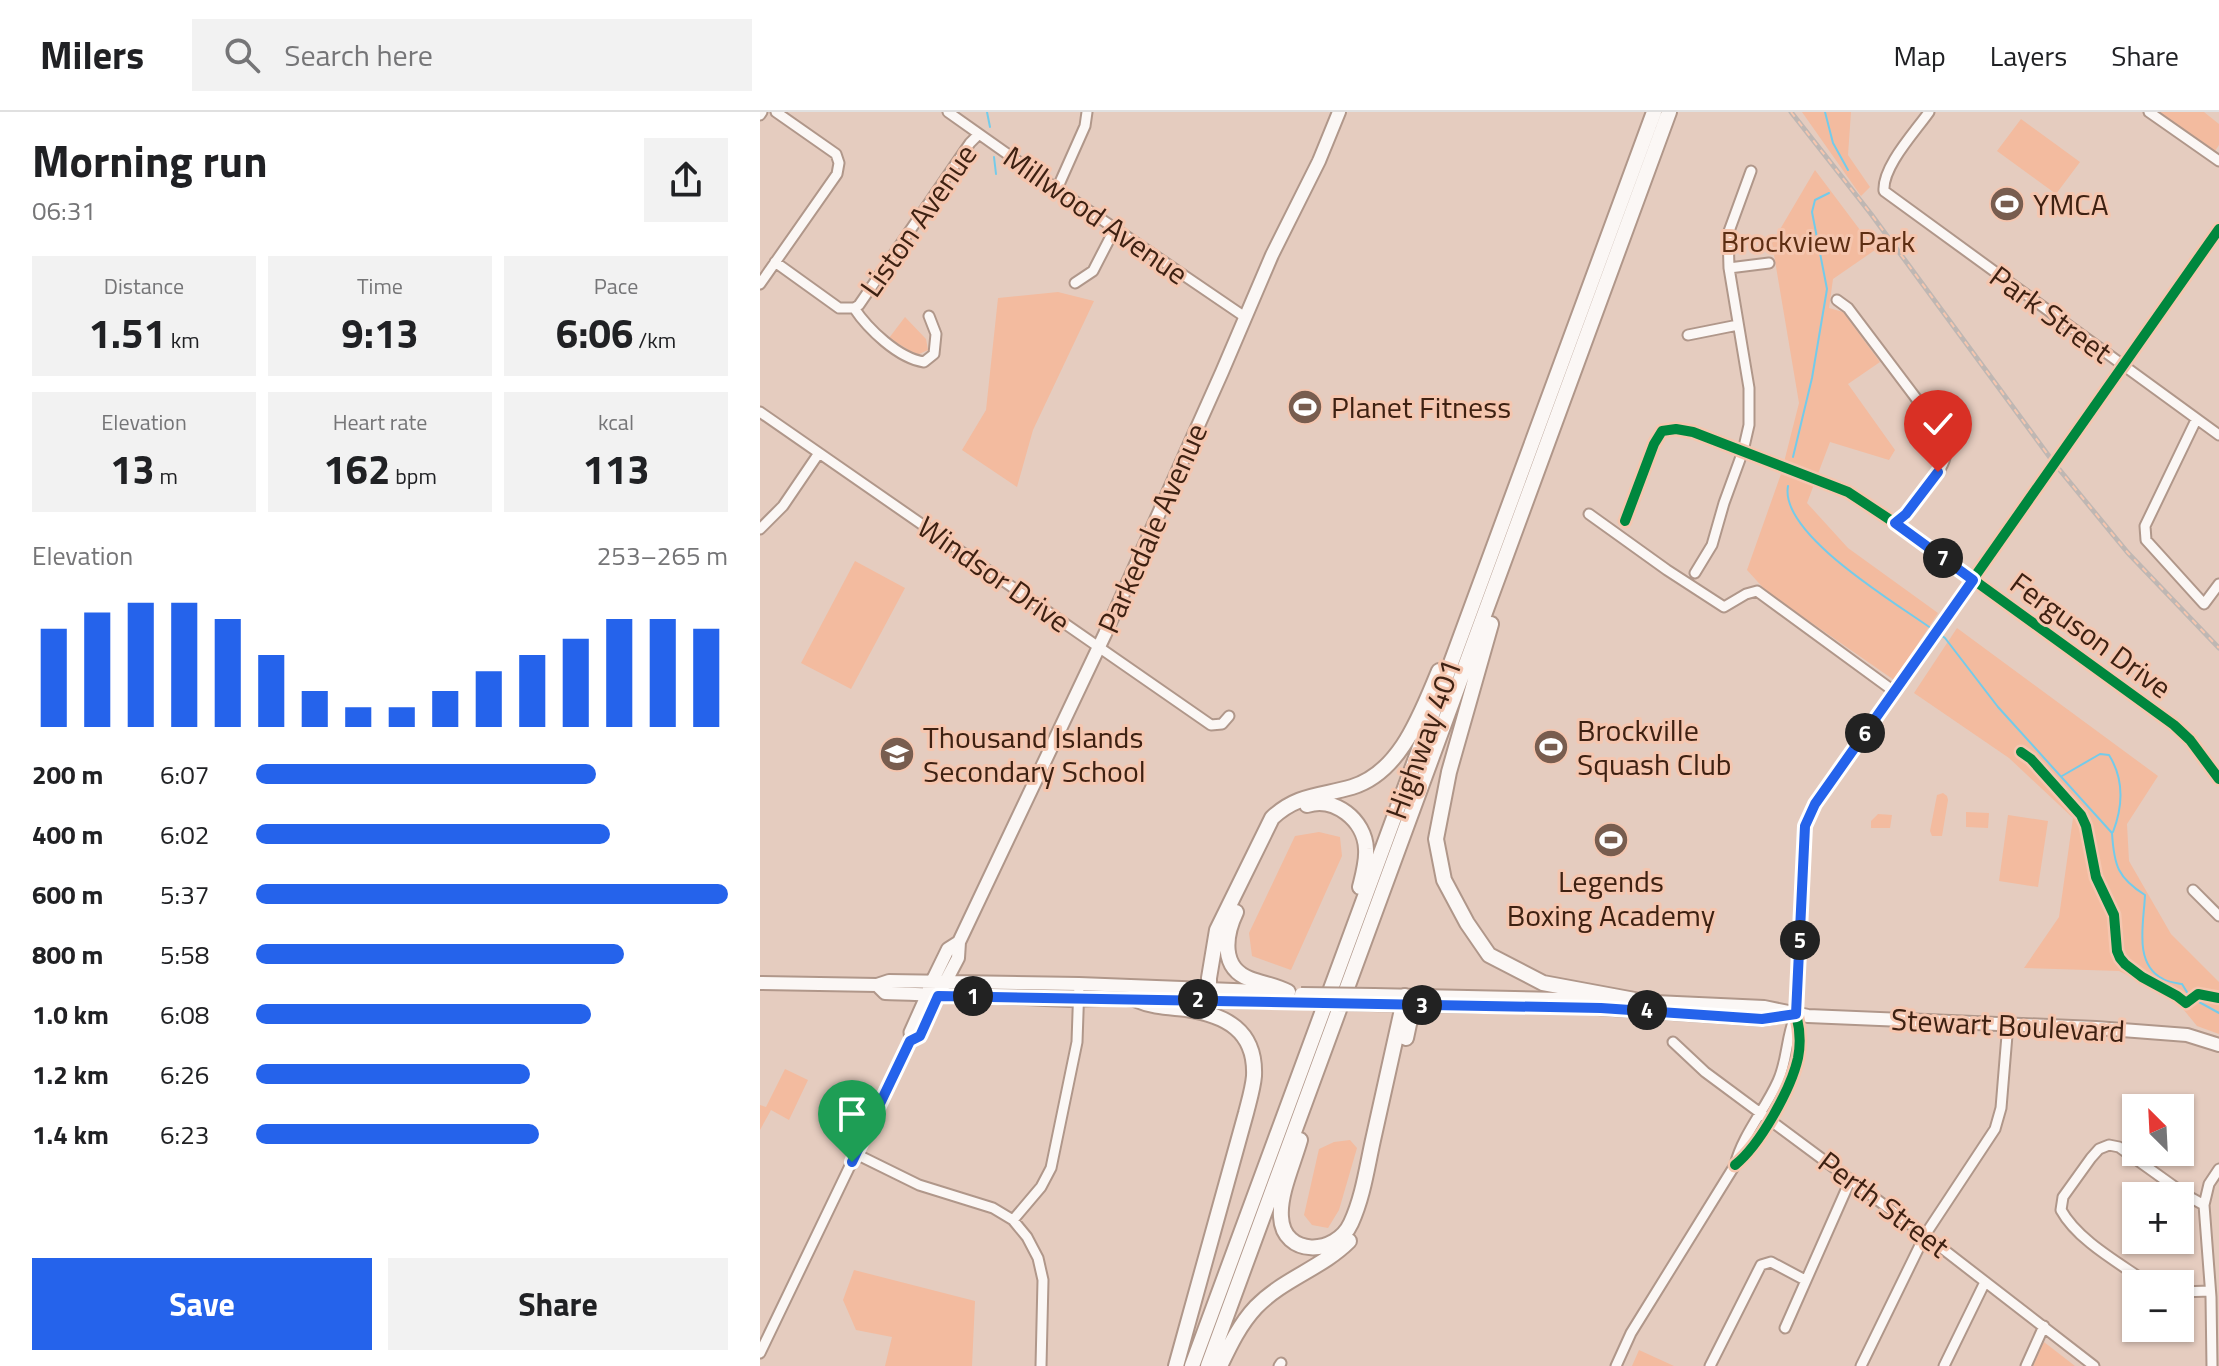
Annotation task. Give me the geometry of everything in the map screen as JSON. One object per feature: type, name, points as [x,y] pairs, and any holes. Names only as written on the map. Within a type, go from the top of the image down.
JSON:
[{"type":"highway","name":"Highway 401","points":[[1192,1366],[1654,112]]},
{"type":"highway","name":"Highway 401","points":[[1208,1366],[1669,112]]},
{"type":"highway","points":[[1516,531],[1516,547],[1449,772],[1436,839],[1444,880],[1467,923],[1489,955],[1543,983],[1640,1001]]},
{"type":"highway","points":[[1210,994],[1209,978],[1217,930],[1272,818],[1298,799],[1370,780],[1396,757],[1429,693],[1464,611],[1479,588]]},
{"type":"highway","points":[[1296,996],[1239,974],[1228,957],[1227,937],[1231,922],[1284,816],[1313,803],[1332,805],[1351,816],[1366,846],[1363,876],[1330,977],[1324,1008]]},
{"type":"highway","points":[[1137,1000],[1151,1006],[1190,1010],[1222,1018],[1239,1030],[1249,1046],[1253,1065],[1254,1077],[1246,1113],[1176,1366]]},
{"type":"highway","points":[[1308,1092],[1309,1109],[1280,1215],[1290,1238],[1305,1247],[1319,1248],[1341,1240],[1351,1223],[1361,1195],[1410,1000]]},
{"type":"highway","points":[[1220,1366],[1237,1333],[1258,1305],[1334,1256],[1360,1226],[1410,1000]]},
{"type":"main road","name":"Parkedale Avenue","points":[[932,995],[958,958],[959,942],[1098,648],[1339,112]]},
{"type":"main road","name":"Parkedale Avenue","points":[[939,982],[948,949],[959,942]]},
{"type":"main road","points":[[958,958],[965,974],[975,983]]},
{"type":"main road","name":"Stewart Boulevard","points":[[760,983],[877,985],[889,981],[1079,984],[1210,994],[1601,1008],[1762,1019],[1796,1014]]},
{"type":"main road","name":"Stewart Boulevard","points":[[877,985],[885,993],[1079,1000],[1137,1000],[1210,994]]},
{"type":"main road","name":"Stewart Boulevard","points":[[1410,1000],[1640,1001],[1764,1007],[1796,1014],[2187,1035],[2219,1045]]},
{"type":"street","points":[[760,284],[837,174],[839,163],[836,154],[776,112]]},
{"type":"street","name":"Millwood Avenue","points":[[948,112],[1245,317]]},
{"type":"street","points":[[1057,189],[1085,126],[1087,112]]},
{"type":"street","name":"Park Street","points":[[1929,112],[1894,160],[1884,182],[1884,191],[2219,435]]},
{"type":"street","points":[[2149,112],[2219,161]]},
{"type":"street","name":"Liston Avenue","points":[[775,262],[839,308],[859,305],[979,134]]},
{"type":"street","points":[[1695,573],[1712,545],[1749,425],[1749,388],[1729,268],[1728,234],[1751,171]]},
{"type":"street","points":[[1616,1366],[1631,1333],[1735,1165],[1746,1156],[1771,1120],[1798,1058],[1800,1028],[1796,1014],[1805,826],[1815,804],[2219,229]]},
{"type":"street","points":[[1075,283],[1093,271],[1110,238],[1119,232]]},
{"type":"street","points":[[1729,268],[1769,263]]},
{"type":"street","points":[[1837,300],[1848,308],[1934,422],[1944,440],[1946,457],[1938,472],[1906,514],[1895,523]]},
{"type":"street","points":[[854,308],[870,330],[913,360],[924,362],[934,354],[936,334],[929,316]]},
{"type":"street","points":[[1688,335],[1738,325]]},
{"type":"street","name":"Windsor Drive","points":[[760,412],[1211,725],[1222,724],[1229,716]]},
{"type":"street","points":[[2196,420],[2145,526],[2146,540],[2204,604],[2219,584]]},
{"type":"street","name":"Ferguson Drive","points":[[1625,521],[1654,444],[1662,431],[1676,429],[1693,432],[1848,492],[2174,725],[2190,740],[2219,779]]},
{"type":"street","points":[[760,529],[783,506],[819,453]]},
{"type":"street","points":[[1589,514],[1724,607],[1757,591],[1895,692]]},
{"type":"street","points":[[2193,890],[2219,916]]},
{"type":"street","points":[[1013,1220],[1041,1187],[1051,1168],[1077,1042],[1079,984]]},
{"type":"street","name":"Parkedale Avenue","points":[[760,1353],[910,1041],[909,1032],[932,995]]},
{"type":"street","points":[[1735,1165],[1738,1151],[1781,1073],[1796,1014]]},
{"type":"street","points":[[1861,1366],[1925,1235],[1995,1129],[2001,1108],[2008,1023]]},
{"type":"street","name":"Perth Street","points":[[1673,1042],[1705,1072],[1925,1235],[2094,1366]]},
{"type":"street","points":[[2129,1270],[2090,1242],[2067,1221],[2061,1210],[2063,1197],[2099,1149],[2109,1145],[2119,1147],[2204,1205]]},
{"type":"street","points":[[856,1154],[919,1185],[993,1208],[1013,1220],[1038,1258],[1043,1280],[1041,1366]]},
{"type":"street","points":[[2212,1366],[2204,1205],[2209,1184],[2219,1169]]},
{"type":"street","points":[[1785,1328],[1850,1181]]},
{"type":"street","points":[[1710,1366],[1761,1265],[1771,1262],[1805,1280]]},
{"type":"street","points":[[1944,1366],[1985,1282]]},
{"type":"street","points":[[2194,1292],[2210,1291]]},
{"type":"street","points":[[2026,1366],[2044,1326]]},
{"type":"green space","points":[[1802,112],[1851,112],[1848,155],[1870,187],[1861,196]]},
{"type":"green space","points":[[2158,112],[2204,112],[2219,124],[2219,145],[2215,151]]},
{"type":"green space","points":[[2021,119],[2080,162],[2056,194],[1997,151]]},
{"type":"green space","name":"Brockview Park","points":[[1815,170],[1875,250],[1833,279],[1829,308],[1843,312],[1880,362],[1848,384],[1895,450],[1889,460],[1830,442],[1807,503],[1848,548],[1938,613],[1894,680],[1767,592],[1747,570],[1781,474],[1799,403],[1772,243]]},
{"type":"green space","points":[[1058,292],[1094,301],[1033,430],[1017,487],[962,450],[986,410],[998,298]]},
{"type":"green space","points":[[905,317],[926,339],[928,350],[917,355],[889,338]]},
{"type":"green space","points":[[855,561],[905,588],[851,689],[801,663]]},
{"type":"green space","points":[[1957,628],[2158,776],[2127,824],[2129,861],[2171,934],[2219,982],[2219,1034],[2197,1026],[2174,998],[2119,971],[2024,968],[2059,917],[2073,818],[2009,758],[1914,693]]},
{"type":"green space","points":[[1943,793],[1948,800],[1942,836],[1932,836],[1930,831],[1937,795]]},
{"type":"green space","points":[[1966,812],[1989,813],[1988,828],[1966,827]]},
{"type":"green space","points":[[1878,814],[1892,815],[1890,828],[1871,828],[1871,821]]},
{"type":"green space","points":[[2008,815],[2048,821],[2038,887],[1999,881]]},
{"type":"green space","points":[[1319,832],[1340,837],[1342,856],[1291,970],[1252,956],[1249,933],[1295,836]]},
{"type":"green space","points":[[785,1069],[808,1080],[789,1120],[771,1110],[760,1130],[760,1105],[766,1107]]},
{"type":"green space","points":[[1350,1140],[1357,1148],[1339,1210],[1328,1228],[1312,1225],[1304,1215],[1319,1149],[1334,1142]]},
{"type":"green space","points":[[854,1270],[975,1301],[972,1366],[885,1366],[892,1337],[856,1330],[843,1300]]},
{"type":"green space","points":[[2044,1342],[2075,1366],[2033,1366]]},
{"type":"green space","points":[[1639,1350],[1674,1366],[1632,1366]]},
{"type":"waterway","points":[[987,112],[990,127]]},
{"type":"waterway","points":[[1825,112],[1833,143],[1848,170]]},
{"type":"waterway","points":[[994,157],[996,174]]},
{"type":"waterway","points":[[1793,457],[1812,378],[1827,289],[1812,212],[1815,200],[1829,193]]},
{"type":"waterway","points":[[1788,486],[1790,505],[1820,545],[1868,585],[1932,629]]},
{"type":"waterway","points":[[1941,635],[1998,707],[2112,833],[2119,870],[2129,883],[2145,895],[2142,942],[2147,963],[2165,980],[2182,984],[2190,997],[2219,1013]]},
{"type":"waterway","points":[[2062,776],[2100,754],[2109,755],[2117,774],[2120,793],[2113,832]]},
{"type":"railway","points":[[1791,112],[1871,214],[2054,463],[2128,553],[2219,648]]},
{"type":"cycle path","points":[[1735,1165],[1773,1116],[1789,1085],[1798,1058],[1800,1036],[1796,1014],[1805,826],[1815,804],[2219,229]]},
{"type":"cycle path","points":[[1625,521],[1654,444],[1662,431],[1676,429],[1693,432],[1848,492],[2174,725],[2190,740],[2219,779]]},
{"type":"cycle path","points":[[2021,752],[2031,759],[2081,815],[2096,877],[2114,915],[2120,958],[2142,977],[2186,1003],[2198,994],[2219,998]]},
{"type":"place","name":"YMCA","points":[[2007,204]]},
{"type":"place","name":"Planet Fitness","points":[[1305,407]]},
{"type":"place","name":"Brockville Squash Club","points":[[1551,747]]},
{"type":"place","name":"Thousand Islands Secondary School","points":[[897,754]]},
{"type":"place","name":"Legends Boxing Academy","points":[[1611,840]]},
{"type":"route","points":[[852,1162],[910,1041],[920,1036],[938,996],[1601,1008],[1762,1019],[1796,1014],[1805,826],[1815,804],[1973,580],[1895,523],[1906,514],[1938,472]]}]
